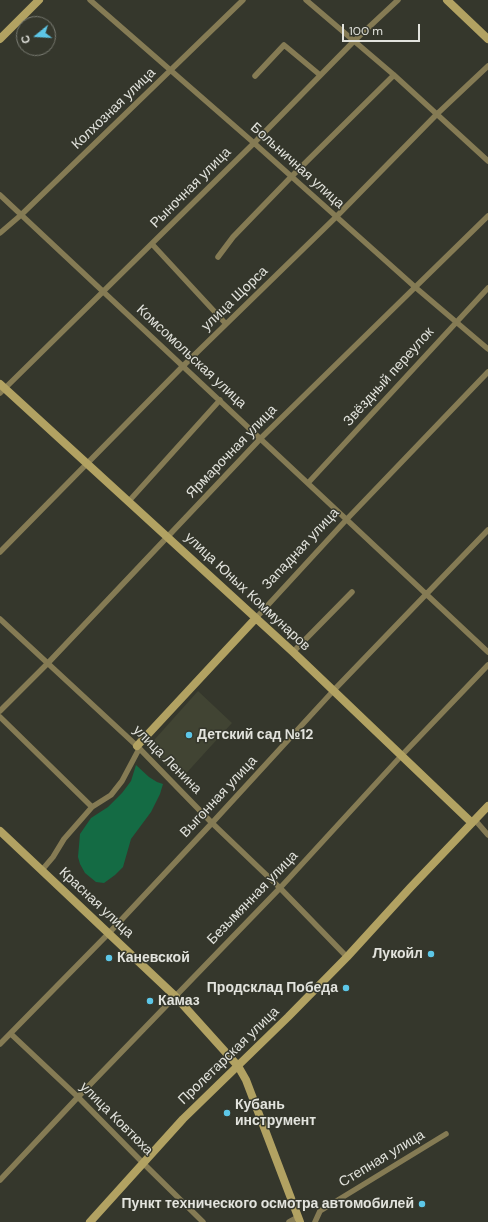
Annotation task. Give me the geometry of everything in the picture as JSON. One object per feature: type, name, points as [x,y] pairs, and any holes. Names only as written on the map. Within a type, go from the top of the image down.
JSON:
[{"type":"street","points":[[0,39],[39,0]]},
{"type":"street","name":"Больничная улица","points":[[90,0],[254,143],[415,287],[488,349]]},
{"type":"street","name":"Колхозная улица","points":[[0,233],[21,215],[243,0]]},
{"type":"street","points":[[306,0],[394,75],[488,161]]},
{"type":"street","name":"Рыночная улица","points":[[2,388],[152,244],[354,41],[398,0]]},
{"type":"street","points":[[447,0],[488,39]]},
{"type":"street","points":[[255,76],[284,45],[320,75]]},
{"type":"street","name":"улица Щорса","points":[[0,552],[183,366],[336,217],[437,114],[488,66]]},
{"type":"street","points":[[218,257],[233,237],[291,176],[394,75]]},
{"type":"street","name":"Комсомольская улица","points":[[0,195],[488,652]]},
{"type":"street","name":"Ярмарочная улица","points":[[0,711],[48,663],[261,438],[488,216]]},
{"type":"street","points":[[152,244],[226,324]]},
{"type":"street","name":"Звёздный переулок","points":[[308,483],[488,288]]},
{"type":"street","name":"Западная улица","points":[[138,748],[347,519],[488,372]]},
{"type":"street","name":"улица Юных Коммунаров","points":[[2,388],[88,463],[334,690],[488,835]]},
{"type":"street","points":[[129,501],[220,400]]},
{"type":"street","name":"Выгонная улица","points":[[0,1044],[109,932],[212,823],[334,690],[488,530]]},
{"type":"street","points":[[293,652],[352,592]]},
{"type":"street","name":"улица Ленина","points":[[0,619],[138,748],[347,956]]},
{"type":"street","name":"Безымянная улица","points":[[0,1180],[280,888],[402,755],[488,665]]},
{"type":"street","points":[[0,717],[92,807]]},
{"type":"street","points":[[42,870],[53,857],[64,839],[92,807],[111,795],[122,781],[138,748]]},
{"type":"street","name":"Пролетарская улица","points":[[90,1222],[144,1164],[183,1119],[288,1017],[488,806]]},
{"type":"street","name":"Красная улица","points":[[0,831],[109,932],[175,996],[238,1066],[246,1080],[299,1220]]},
{"type":"street","name":"улица Ковтюха","points":[[11,1034],[78,1097],[203,1222]]},
{"type":"street","name":"Степная улица","points":[[315,1222],[320,1211],[446,1134]]},
{"type":"street","points":[[289,1222],[299,1220]]},
{"type":"shaded area","name":"Детский сад №12","points":[[198,691],[232,723],[181,779],[147,748]]},
{"type":"shaded area","points":[[136,765],[149,777],[163,784],[160,794],[151,812],[131,839],[123,867],[104,883],[96,882],[85,873],[80,864],[78,857],[80,834],[91,818],[108,807],[122,793],[131,781]]},
{"type":"place","name":"Детский сад №12","points":[[189,735]]},
{"type":"place","name":"Лукойл","points":[[431,954]]},
{"type":"place","name":"Каневской","points":[[109,958]]},
{"type":"place","name":"Продсклад Победа","points":[[346,988]]},
{"type":"place","name":"Камаз","points":[[150,1001]]},
{"type":"place","name":"Кубань инструмент","points":[[227,1113]]},
{"type":"place","name":"Пункт технического осмотра автомобилей","points":[[422,1204]]}]
